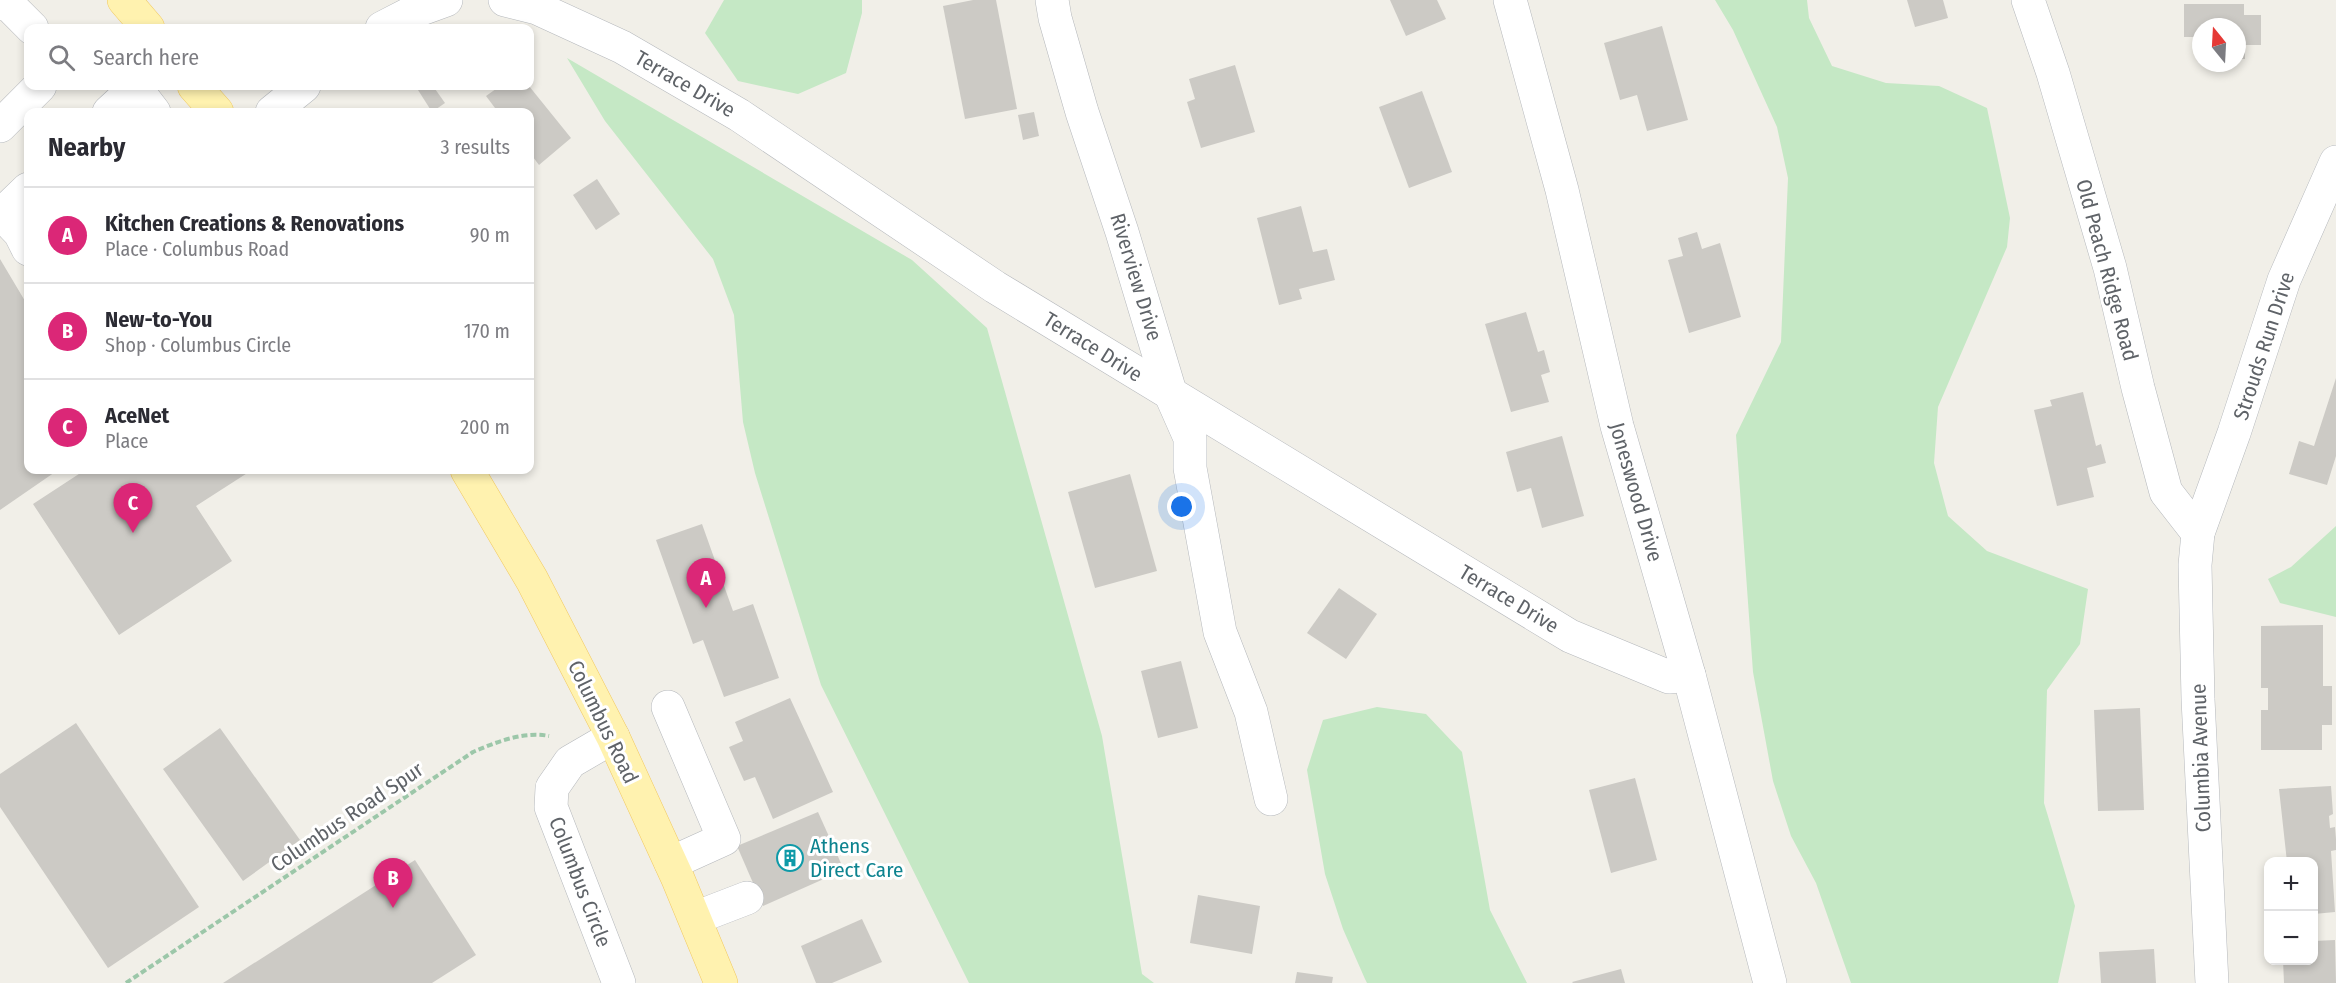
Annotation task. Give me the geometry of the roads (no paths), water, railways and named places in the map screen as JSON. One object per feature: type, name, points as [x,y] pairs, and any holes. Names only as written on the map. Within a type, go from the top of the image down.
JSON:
[{"type":"main road","points":[[124,0],[145,24]]},
{"type":"main road","points":[[198,90],[214,108]]},
{"type":"main road","name":"Columbus Road","points":[[469,474],[532,580],[613,737],[671,863],[721,983]]},
{"type":"street","points":[[390,24],[413,12],[446,0]]},
{"type":"street","name":"Terrace Drive","points":[[505,0],[537,8],[622,47],[739,115],[995,288],[1570,636],[1669,677],[1689,675]]},
{"type":"street","name":"Riverview Drive","points":[[1052,0],[1055,18],[1080,103],[1126,244],[1171,395],[1190,438],[1190,468],[1220,632],[1251,712],[1271,799]]},
{"type":"street","name":"Joneswood Drive","points":[[1510,0],[1562,190],[1617,426],[1689,675],[1770,983]]},
{"type":"street","name":"Old Peach Ridge Road","points":[[2028,0],[2053,73],[2110,268],[2138,388],[2166,492],[2198,533]]},
{"type":"street","points":[[0,126],[36,90]]},
{"type":"street","points":[[277,108],[299,90]]},
{"type":"street","points":[[117,108],[141,95]]},
{"type":"street","name":"Strouds Run Drive","points":[[2198,533],[2234,433],[2284,280],[2336,162]]},
{"type":"street","points":[[24,193],[1,213],[20,233],[24,241]]},
{"type":"street","name":"Columbia Avenue","points":[[2198,533],[2195,565],[2198,699],[2212,983]]},
{"type":"street","points":[[668,706],[724,839],[671,863]]},
{"type":"street","name":"Columbus Circle","points":[[613,737],[570,762],[552,788],[551,807],[619,983]]},
{"type":"street","points":[[695,918],[747,898]]},
{"type":"place","name":"AceNet","points":[[133,533]]},
{"type":"place","name":"Kitchen Creations & Renovations","points":[[706,608]]},
{"type":"place","name":"Athens Direct Care","points":[[790,858]]},
{"type":"place","name":"New-to-You","points":[[393,908]]}]
